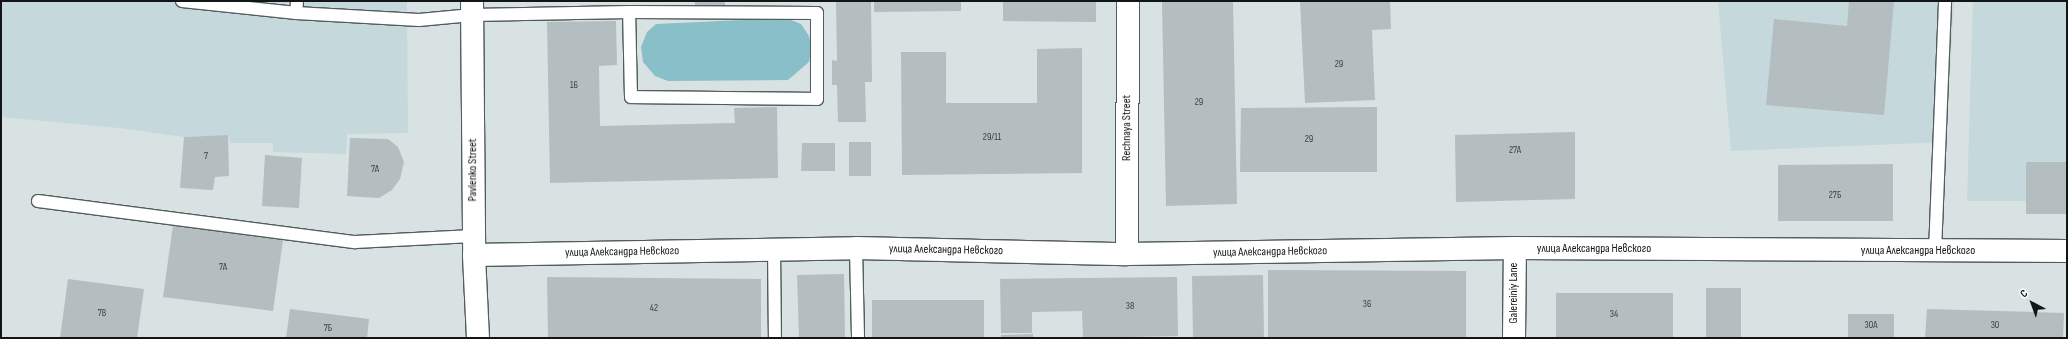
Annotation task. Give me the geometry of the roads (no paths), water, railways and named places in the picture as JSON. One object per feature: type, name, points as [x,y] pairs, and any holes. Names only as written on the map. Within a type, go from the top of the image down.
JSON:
[{"type":"main road","name":"Rechnaya Street","points":[[1127,254],[1128,1]]},
{"type":"main road","name":"Pavlenko Street","points":[[472,8],[473,245],[478,338]]},
{"type":"main road","name":"улица Александра Невского","points":[[473,245],[856,248],[1127,254],[1515,248],[1935,252],[2067,251]]},
{"type":"main road","name":"Galereiniy Lane","points":[[1514,338],[1515,248]]},
{"type":"lane","points":[[182,1],[296,7],[419,20],[472,8],[629,12],[817,13],[817,99],[631,97],[629,12]]},
{"type":"lane","points":[[1935,252],[1945,1]]},
{"type":"lane","points":[[38,201],[355,242],[473,245]]},
{"type":"lane","points":[[774,248],[775,338]]},
{"type":"lane","points":[[856,248],[858,338]]}]
